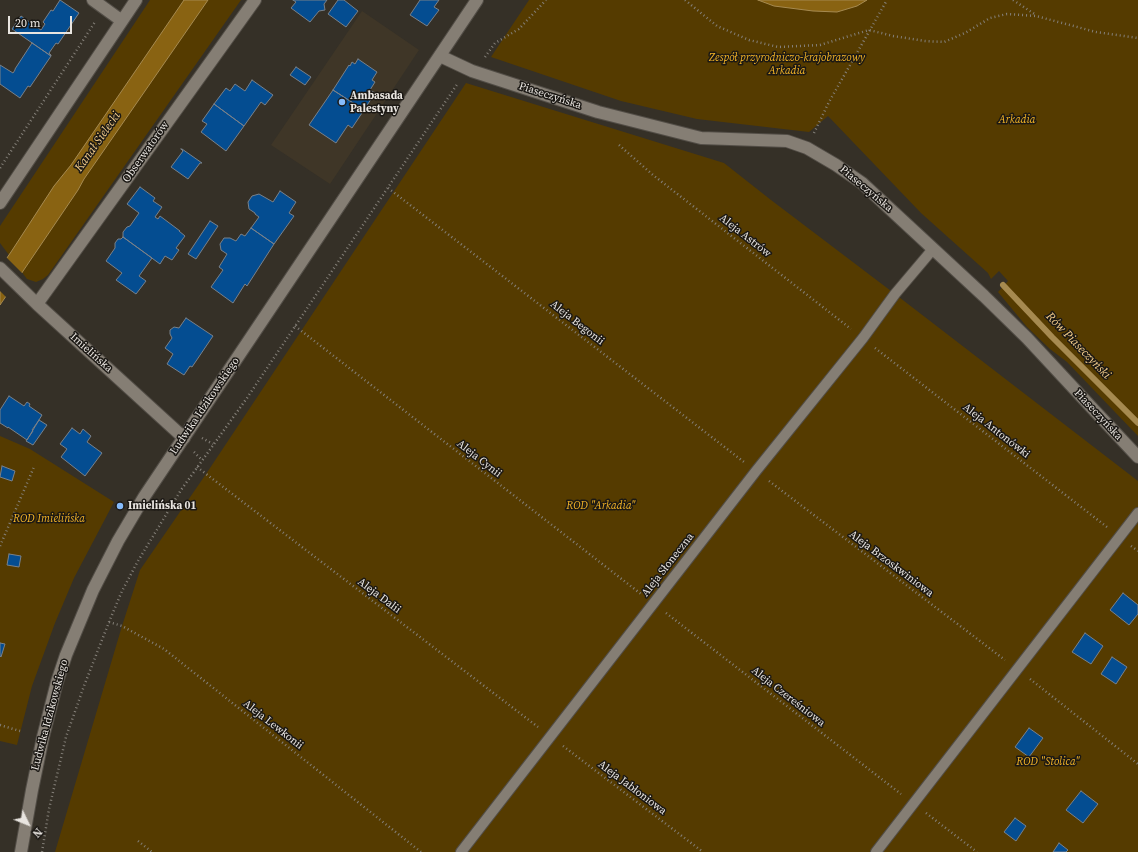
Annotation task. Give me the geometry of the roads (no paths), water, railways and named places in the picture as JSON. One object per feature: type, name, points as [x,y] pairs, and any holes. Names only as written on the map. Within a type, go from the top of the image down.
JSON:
[{"type":"street","points":[[93,0],[122,21]]},
{"type":"street","points":[[0,203],[136,0]]},
{"type":"street","name":"Obserwatorów","points":[[37,304],[255,0]]},
{"type":"street","name":"Ludwika Idzikowskiego","points":[[21,852],[43,736],[57,682],[66,655],[93,590],[118,541],[144,497],[477,0]]},
{"type":"street","name":"Piaseczyńska","points":[[440,56],[472,71],[598,112],[701,138],[787,141],[807,148],[836,165],[862,183],[933,249],[1028,338],[1138,457]]},
{"type":"street","name":"Imielińska","points":[[0,268],[37,304],[184,438]]},
{"type":"lane","name":"Aleja Słoneczna","points":[[461,852],[756,471],[862,338],[895,294],[933,249]]},
{"type":"lane","points":[[876,852],[1138,513]]},
{"type":"water","name":"Kanał Sielecki","points":[[184,0],[208,0],[84,179],[0,305],[0,268],[54,186],[71,165]]},
{"type":"water","points":[[758,0],[867,0],[857,6],[837,12],[813,11],[774,6]]},
{"type":"waterway","name":"Rów Piaseczyński","points":[[1003,285],[1052,337],[1138,423]]},
{"type":"place","name":"Ambasada Palestyny","points":[[342,102]]},
{"type":"place","name":"Imielińska 01","points":[[120,506]]},
{"type":"park label","name":"Zespół przyrodniczo-krajobrazowy Arkadia","points":[[787,64]]},
{"type":"park label","name":"Arkadia","points":[[1017,120]]},
{"type":"park label","name":"ROD \"Arkadia\"","points":[[601,506]]},
{"type":"park label","name":"ROD Imielińska","points":[[49,519]]},
{"type":"park label","name":"ROD \"Stolica\"","points":[[1048,762]]}]
